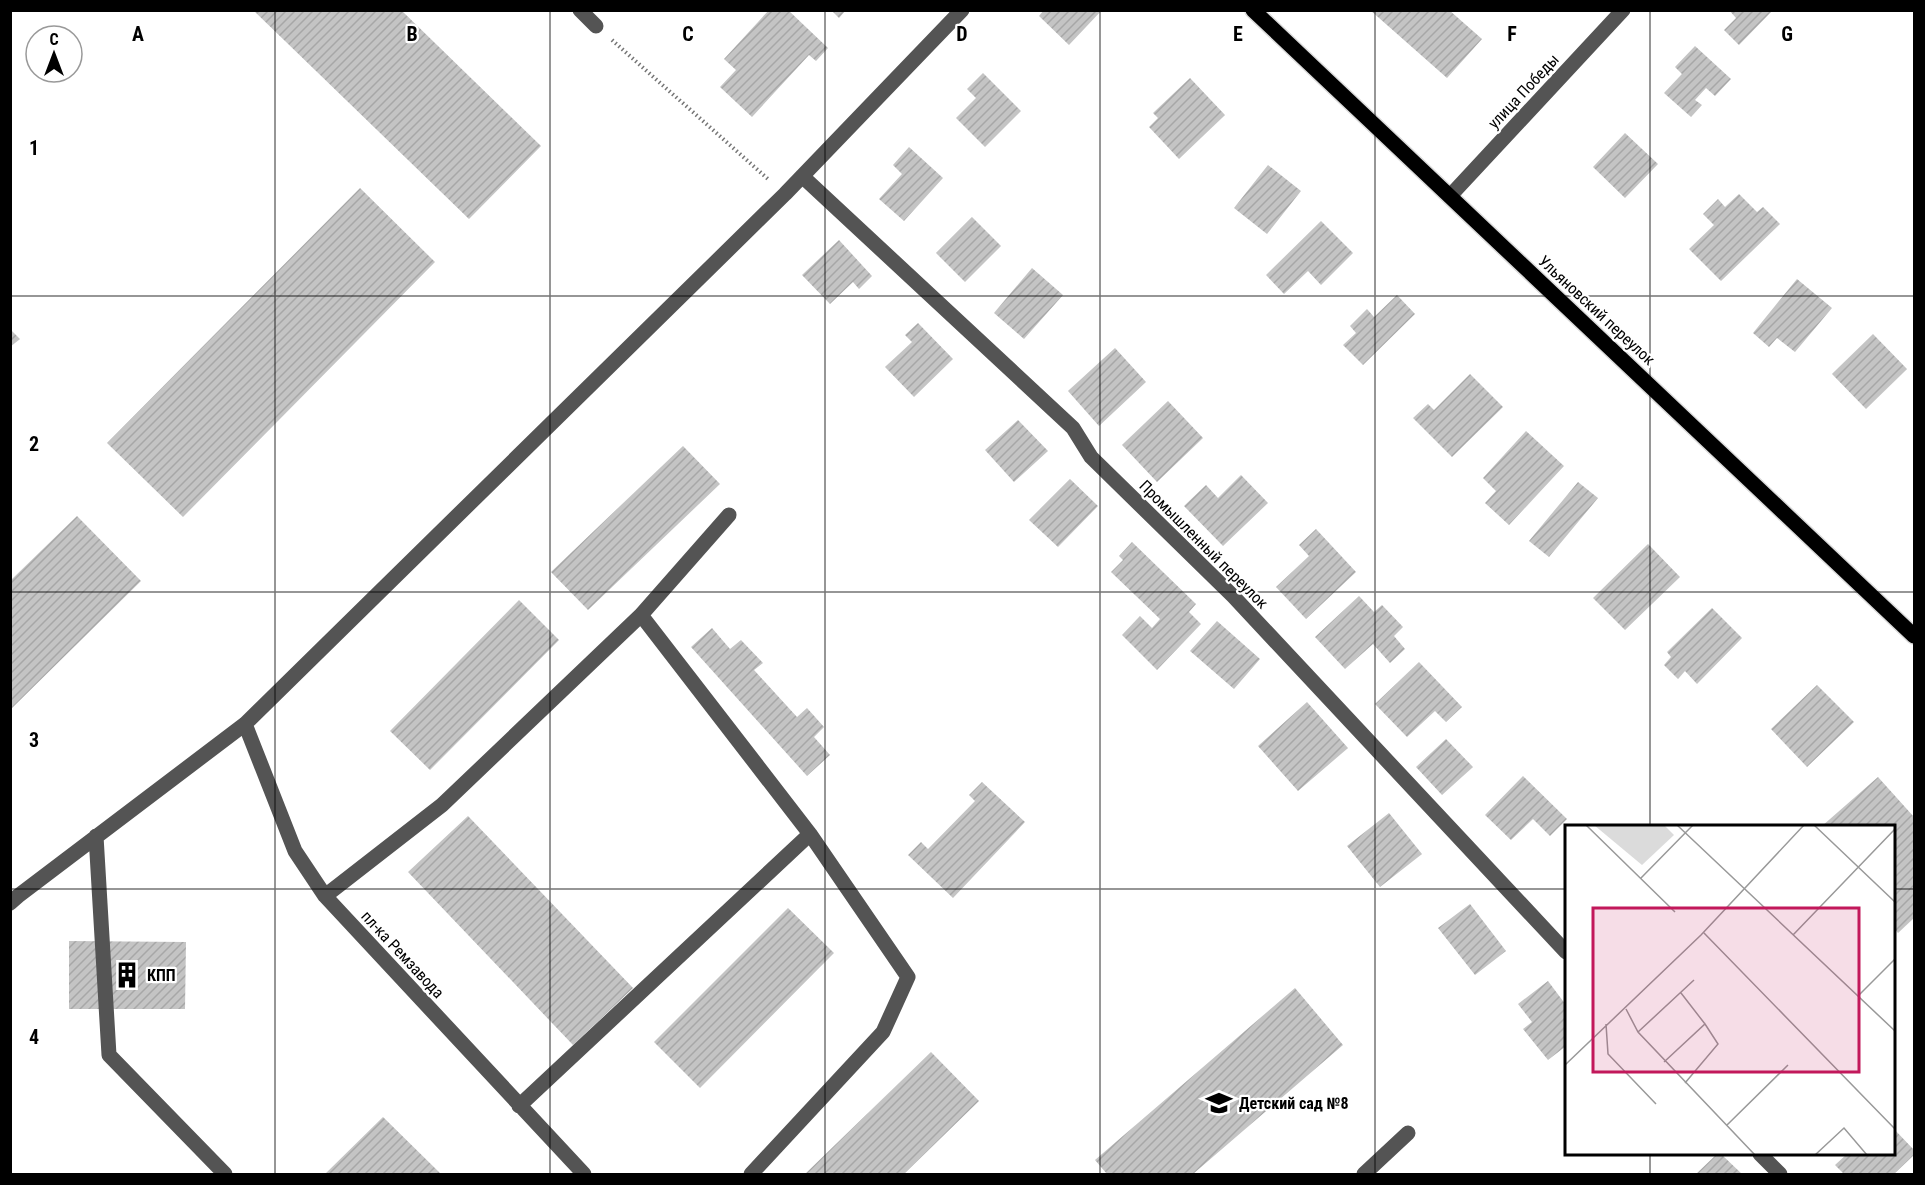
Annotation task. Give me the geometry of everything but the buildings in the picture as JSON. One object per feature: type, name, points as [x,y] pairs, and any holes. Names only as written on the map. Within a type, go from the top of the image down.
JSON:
[{"type":"main road","name":"Ульяновский переулок","points":[[1253,10],[1914,636]]},
{"type":"street","points":[[580,10],[596,26]]},
{"type":"street","points":[[10,903],[245,724],[785,194],[962,10]]},
{"type":"street","name":"улица Победы","points":[[1450,196],[1623,10]]},
{"type":"street","name":"Промышленный переулок","points":[[802,176],[1073,428],[1091,457],[1233,596],[1565,951]]},
{"type":"street","points":[[325,896],[442,805],[640,615],[729,515]]},
{"type":"street","points":[[640,615],[810,834],[908,977],[883,1032],[751,1174]]},
{"type":"street","name":"пл-ка Ремзавода","points":[[245,724],[296,851],[325,896],[584,1174]]},
{"type":"street","points":[[519,1106],[810,834]]},
{"type":"street","points":[[96,836],[110,1055],[225,1174]]},
{"type":"street","points":[[1364,1174],[1408,1133]]},
{"type":"street","points":[[1761,1155],[1780,1174]]},
{"type":"path","points":[[596,26],[785,194]]},
{"type":"place","name":"КПП","points":[[127,975]]},
{"type":"place","name":"Детский сад №8","points":[[1219,1103]]}]
